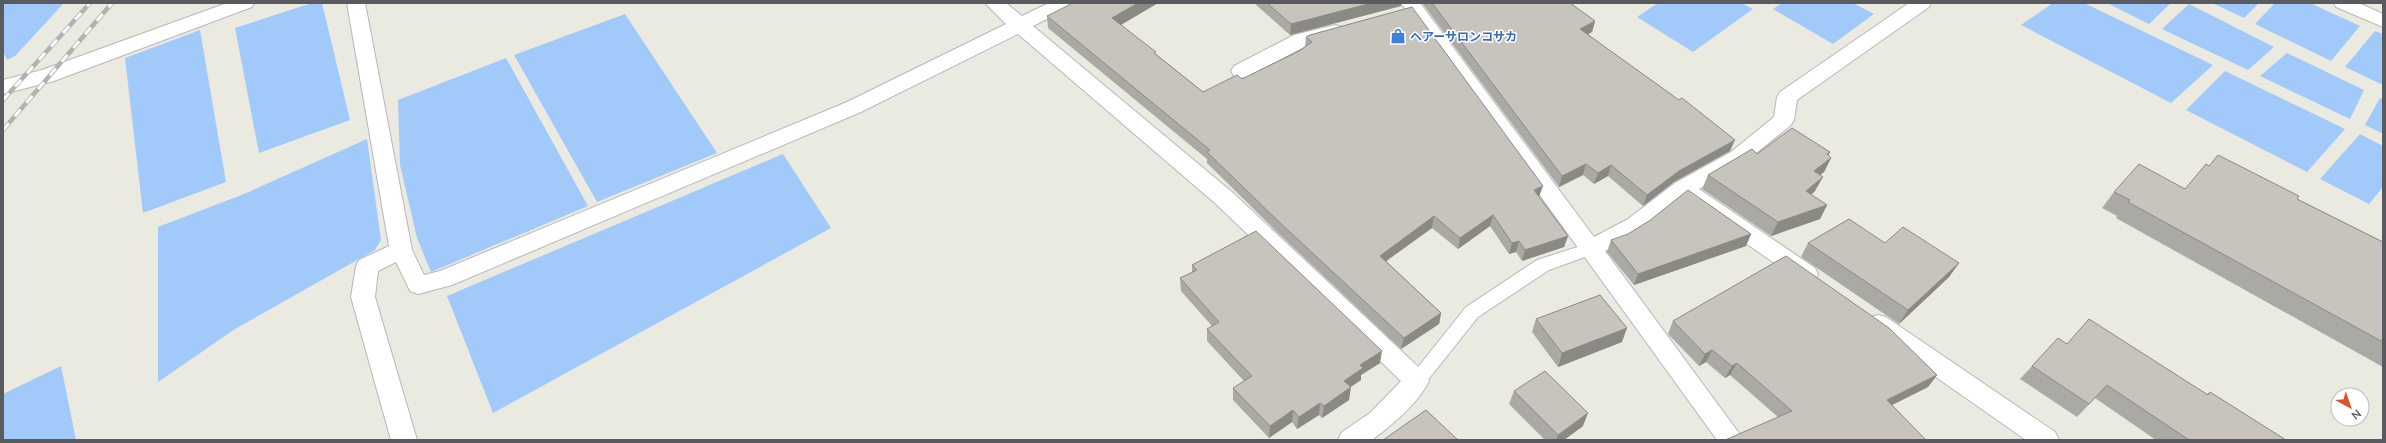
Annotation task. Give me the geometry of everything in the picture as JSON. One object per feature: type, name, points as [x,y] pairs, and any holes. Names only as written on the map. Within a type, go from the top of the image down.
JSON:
[{"type":"street","points":[[3,87],[47,76],[245,3]]},
{"type":"street","points":[[356,3],[401,250],[418,285],[444,279],[854,107],[1064,3]]},
{"type":"street","points":[[994,3],[1224,198],[1417,381],[1389,412],[1365,432],[1351,440]]},
{"type":"street","points":[[1590,249],[1636,225],[1683,189],[1738,157],[1784,120],[1787,97],[1922,3]]},
{"type":"street","points":[[2343,3],[2383,21]]},
{"type":"street","points":[[1392,16],[1413,6],[1731,440]]},
{"type":"street","points":[[1241,71],[1301,40],[1354,26]]},
{"type":"street","points":[[1683,189],[1826,288]]},
{"type":"street","points":[[401,250],[367,266],[363,297],[404,440]]},
{"type":"street","points":[[1858,310],[2046,440]]},
{"type":"lane","points":[[1417,381],[1472,312],[1543,265],[1590,249]]},
{"type":"water","points":[[3,3],[64,3],[15,56],[7,60],[3,51]]},
{"type":"water","points":[[312,3],[322,3],[350,120],[259,153],[235,28]]},
{"type":"water","points":[[1658,3],[1742,3],[1753,9],[1693,52],[1637,17]]},
{"type":"water","points":[[1782,3],[1853,3],[1874,14],[1833,44],[1773,9]]},
{"type":"water","points":[[2053,3],[2084,3],[2213,65],[2171,103],[2021,25]]},
{"type":"water","points":[[2107,3],[2171,3],[2149,24]]},
{"type":"water","points":[[2212,3],[2259,3],[2244,18]]},
{"type":"water","points":[[2275,3],[2310,3],[2360,26],[2331,61],[2255,24]]},
{"type":"water","points":[[2189,4],[2274,47],[2248,70],[2162,29]]},
{"type":"water","points":[[625,14],[717,153],[597,202],[514,55]]},
{"type":"water","points":[[200,30],[226,182],[143,213],[125,58]]},
{"type":"water","points":[[2375,31],[2383,34],[2383,85],[2345,67]]},
{"type":"water","points":[[2287,53],[2364,90],[2350,119],[2260,76]]},
{"type":"water","points":[[506,58],[588,206],[431,272],[417,238],[400,165],[398,100]]},
{"type":"water","points":[[2225,71],[2345,129],[2307,172],[2186,110]]},
{"type":"water","points":[[2380,98],[2383,99],[2383,134],[2365,125]]},
{"type":"water","points":[[2360,134],[2383,146],[2383,187],[2369,204],[2320,179]]},
{"type":"water","points":[[367,139],[381,240],[375,250],[235,329],[158,382],[158,227],[244,194]]},
{"type":"water","points":[[783,154],[831,228],[493,413],[447,296]]},
{"type":"water","points":[[61,366],[76,440],[3,440],[3,394]]},
{"type":"building","points":[[1073,3],[1138,3],[1112,18],[1156,52],[1154,53],[1203,92],[1237,75],[1242,79],[1299,51],[1312,42],[1306,37],[1310,35],[1412,7],[1543,186],[1534,190],[1568,236],[1525,250],[1519,241],[1512,243],[1493,215],[1460,238],[1434,216],[1380,256],[1441,313],[1404,338],[1277,220],[1207,152],[1210,150],[1047,16]]},
{"type":"building","points":[[1267,3],[1372,3],[1291,24]]},
{"type":"building","points":[[1432,3],[1570,3],[1595,21],[1580,29],[1679,100],[1682,98],[1735,140],[1679,171],[1647,195],[1611,165],[1598,173],[1586,164],[1562,176]]},
{"type":"building","points":[[1792,128],[1830,152],[1827,154],[1831,158],[1814,171],[1823,177],[1806,191],[1827,205],[1778,222],[1708,175],[1752,149],[1757,154]]},
{"type":"building","points":[[2218,155],[2299,196],[2297,199],[2383,242],[2383,342],[2128,202],[2130,200],[2114,192],[2139,164],[2185,189],[2206,164],[2209,166]]},
{"type":"building","points":[[1688,190],[1751,234],[1638,274],[1611,240],[1628,234],[1649,221]]},
{"type":"building","points":[[1849,219],[1885,243],[1903,227],[1959,263],[1908,310],[1808,243]]},
{"type":"building","points":[[1256,231],[1382,351],[1360,365],[1363,368],[1344,381],[1351,387],[1324,406],[1320,403],[1299,417],[1293,410],[1270,426],[1233,388],[1252,376],[1207,329],[1219,322],[1180,278],[1197,270],[1192,265]]},
{"type":"building","points":[[1786,256],[1889,328],[1937,375],[1887,400],[1926,440],[1725,440],[1792,411],[1737,363],[1732,366],[1712,350],[1705,354],[1673,321]]},
{"type":"building","points":[[1600,295],[1627,328],[1562,353],[1536,319]]},
{"type":"building","points":[[2089,319],[2208,395],[2210,392],[2286,440],[2189,440],[2107,385],[2089,404],[2032,366],[2058,338],[2067,344]]},
{"type":"building","points":[[1545,371],[1588,413],[1558,435],[1514,391]]},
{"type":"building","points":[[1426,410],[1458,440],[1383,440]]},
{"type":"railway","points":[[3,100],[90,3]]},
{"type":"railway","points":[[3,130],[112,3]]},
{"type":"place","name":"ヘアーサロンコサカ","points":[[1398,36]]}]
